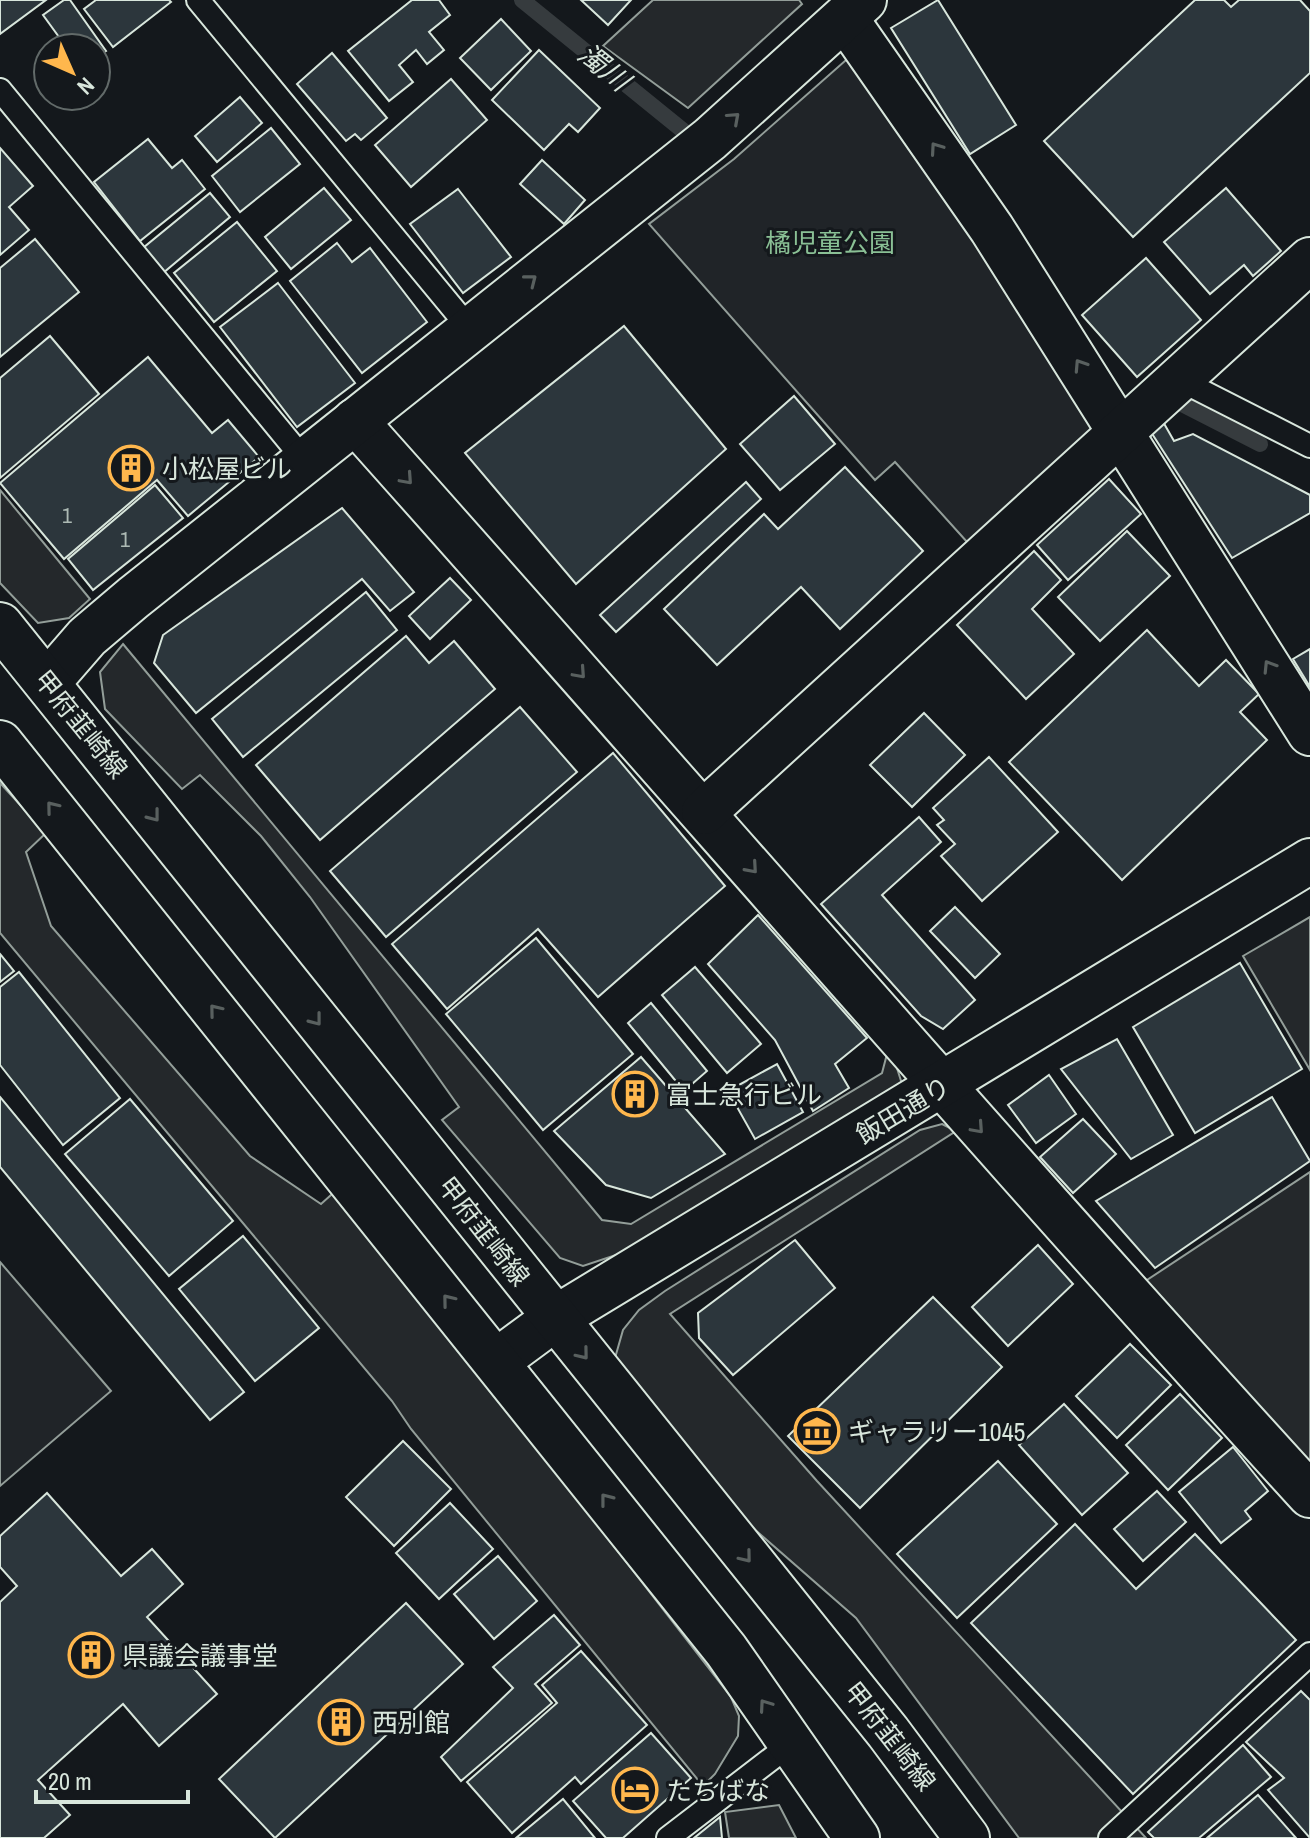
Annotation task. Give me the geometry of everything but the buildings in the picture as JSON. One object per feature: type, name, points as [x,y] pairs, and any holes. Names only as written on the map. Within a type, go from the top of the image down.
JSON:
[{"type":"street","points":[[48,682],[87,637],[110,617],[710,139],[858,5],[992,229],[1310,733]]},
{"type":"street","points":[[704,812],[1310,260]]},
{"type":"street","points":[[355,421],[704,812],[941,1087],[1310,1495]]},
{"type":"street","name":"甲府韮崎線","points":[[0,625],[888,1732],[967,1838]]},
{"type":"street","points":[[0,743],[726,1650],[857,1838]]},
{"type":"street","name":"飯田通り","points":[[497,1361],[554,1319],[1310,861]]},
{"type":"lane","points":[[198,0],[470,329]]},
{"type":"lane","points":[[0,90],[306,462]]},
{"type":"lane","points":[[1178,379],[1310,446]]},
{"type":"lane","points":[[1110,1838],[1310,1654]]},
{"type":"lane","points":[[668,1838],[792,1743]]},
{"type":"green space","name":"橘児童公園","points":[[854,53],[1098,424],[968,543],[895,462],[875,480],[649,224],[734,159]]},
{"type":"green space","points":[[0,1262],[111,1391],[0,1486]]},
{"type":"shaded area","points":[[653,0],[799,0],[802,4],[688,108],[603,46]]},
{"type":"shaded area","points":[[0,490],[90,599],[69,618],[38,623],[0,583]]},
{"type":"shaded area","points":[[123,644],[602,1220],[631,1224],[882,1073],[887,1054],[896,1065],[902,1084],[622,1253],[583,1266],[560,1258],[442,1120],[459,1107],[310,897],[261,836],[200,775],[182,789],[105,709],[100,672]]},
{"type":"shaded area","points":[[0,783],[46,833],[26,852],[51,926],[250,1156],[321,1204],[341,1186],[462,1350],[731,1697],[739,1716],[738,1736],[715,1774],[703,1786],[411,1429],[392,1401],[0,933]]},
{"type":"shaded area","points":[[1310,917],[1310,1070],[1243,956]]},
{"type":"shaded area","points":[[942,1124],[956,1131],[670,1314],[817,1481],[1146,1838],[1019,1838],[856,1618],[738,1515],[615,1358],[623,1330],[639,1310],[665,1291],[920,1130]]},
{"type":"shaded area","points":[[1310,1172],[1310,1485],[1144,1282]]},
{"type":"shaded area","points":[[779,1805],[796,1838],[729,1838],[725,1812]]},
{"type":"waterway","name":"濁川","points":[[522,0],[686,133]]},
{"type":"waterway","points":[[1174,400],[1260,444]]},
{"type":"place","name":"小松屋ビル","points":[[131,468]]},
{"type":"place","name":"富士急行ビル","points":[[635,1094]]},
{"type":"place","name":"ギャラリー1045","points":[[817,1431]]},
{"type":"place","name":"県議会議事堂","points":[[91,1655]]},
{"type":"place","name":"西別館","points":[[341,1722]]},
{"type":"place","name":"たちばな","points":[[635,1790]]}]
